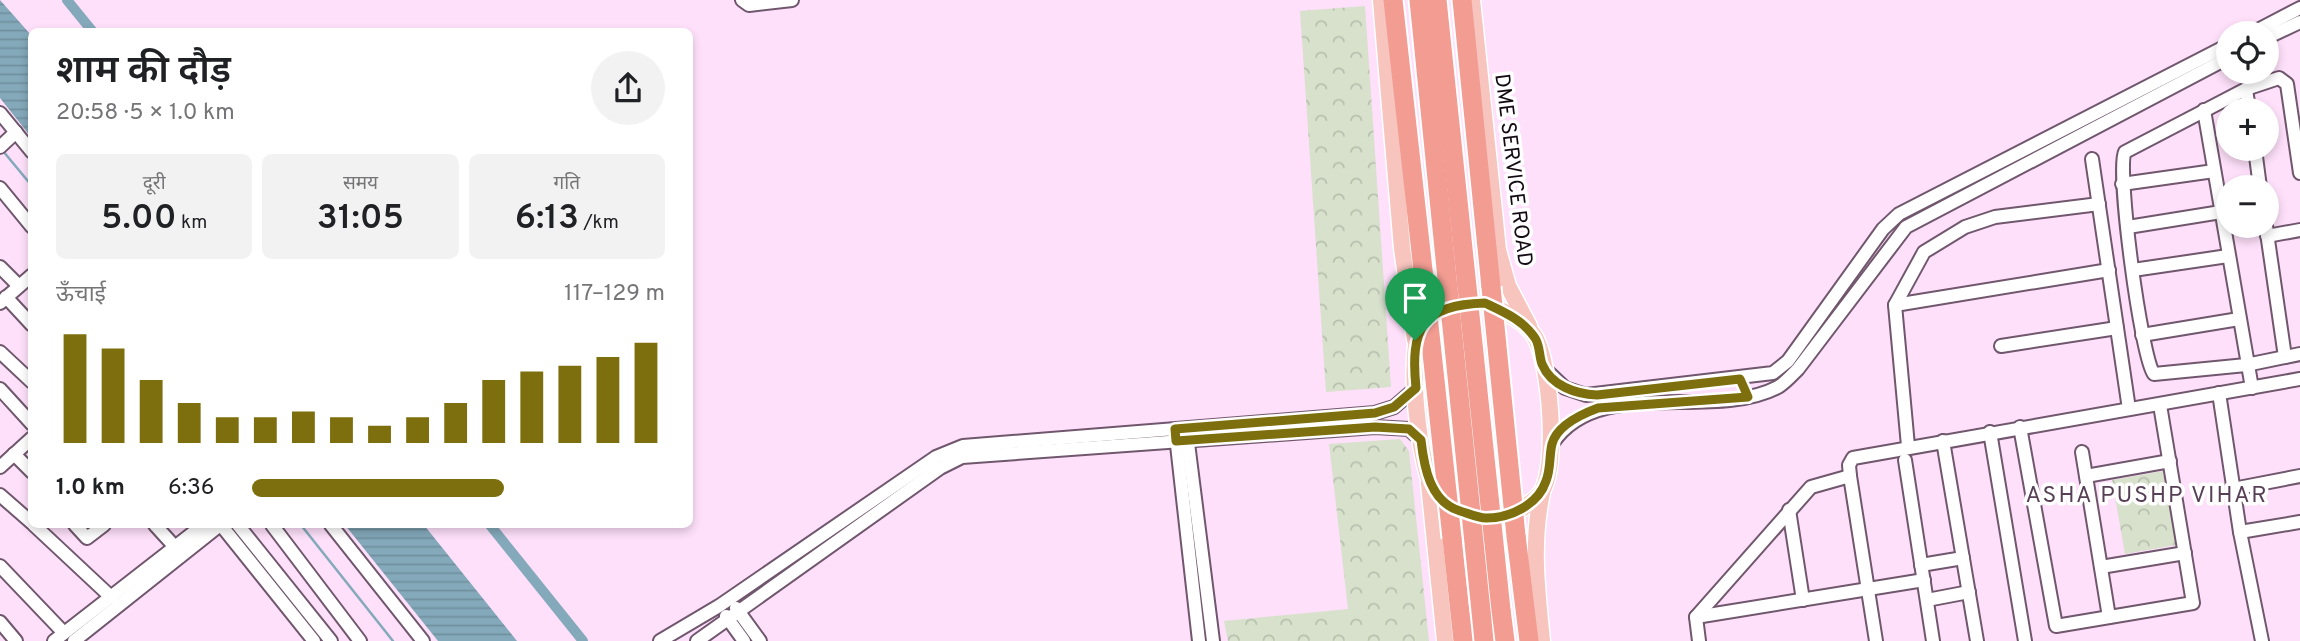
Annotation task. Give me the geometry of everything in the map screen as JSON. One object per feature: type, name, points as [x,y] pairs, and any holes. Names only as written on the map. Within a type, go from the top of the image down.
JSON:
[{"type":"highway","points":[[1393,0],[1463,641]]},
{"type":"highway","points":[[1419,0],[1432,45],[1505,641]]},
{"type":"highway","points":[[1437,0],[1432,45],[1484,641]]},
{"type":"highway","points":[[1462,0],[1529,641]]},
{"type":"main road","points":[[1381,0],[1402,248],[1415,340],[1423,465],[1435,493],[1451,509],[1485,519],[1516,512],[1542,492]]},
{"type":"main road","name":"DME SERVICE ROAD","points":[[1472,0],[1498,250],[1508,286],[1536,339]]},
{"type":"main road","points":[[1415,340],[1421,326],[1436,311],[1458,304],[1485,303],[1514,317],[1536,339],[1552,444],[1548,478],[1535,525],[1534,554],[1542,641]]},
{"type":"main road","points":[[1429,477],[1446,641]]},
{"type":"street","points":[[742,0],[749,5],[792,0]]},
{"type":"street","points":[[2275,21],[2300,8]]},
{"type":"street","points":[[2279,32],[2300,22]]},
{"type":"street","points":[[1542,366],[1565,388],[1586,395],[1740,379],[1773,373],[1788,361],[1883,229],[1899,214],[2216,51]]},
{"type":"street","points":[[1552,444],[1575,418],[1598,408],[1748,397],[1779,387],[1798,369],[1896,238],[1919,217],[2216,64]]},
{"type":"street","points":[[2300,173],[2287,84],[2279,78],[2246,89],[2125,152],[2122,184],[2149,368],[2158,376],[2246,365],[2300,354]]},
{"type":"street","points":[[2246,89],[2247,98]]},
{"type":"street","points":[[2204,110],[2216,183]]},
{"type":"street","points":[[0,113],[8,139],[28,150]]},
{"type":"street","points":[[2092,159],[2129,409]]},
{"type":"street","points":[[2122,184],[2214,171]]},
{"type":"street","points":[[0,188],[28,222]]},
{"type":"street","points":[[1908,446],[1895,305],[1924,253],[1965,227],[1995,217],[2099,204]]},
{"type":"street","points":[[2128,227],[2216,213]]},
{"type":"street","points":[[2279,231],[2300,230]]},
{"type":"street","points":[[2225,238],[2252,388]]},
{"type":"street","points":[[2268,238],[2285,357]]},
{"type":"street","points":[[2133,270],[2228,256]]},
{"type":"street","points":[[0,267],[19,286]]},
{"type":"street","points":[[1895,305],[2109,270]]},
{"type":"street","points":[[28,278],[3,300],[28,322]]},
{"type":"street","points":[[2143,335],[2239,319]]},
{"type":"street","points":[[2001,346],[2117,328]]},
{"type":"street","points":[[0,352],[28,378]]},
{"type":"street","points":[[1740,379],[1748,397]]},
{"type":"street","points":[[1876,641],[1850,476],[1850,462],[1857,456],[2300,379]]},
{"type":"street","points":[[697,641],[735,617],[940,468],[962,457],[1375,413],[1394,407],[1416,388]]},
{"type":"street","points":[[0,389],[28,420]]},
{"type":"street","points":[[2219,393],[2240,532],[2262,641]]},
{"type":"street","points":[[2020,427],[2056,626],[2193,603],[2160,405]]},
{"type":"street","points":[[660,641],[724,603],[936,457],[962,446],[1375,427],[1409,429],[1421,440]]},
{"type":"street","points":[[1990,432],[2025,641]]},
{"type":"street","points":[[1181,435],[1199,641]]},
{"type":"street","points":[[1181,435],[1213,641]]},
{"type":"street","points":[[1943,441],[1977,641]]},
{"type":"street","points":[[1,464],[28,442]]},
{"type":"street","points":[[2082,452],[2109,617]]},
{"type":"street","points":[[14,454],[28,468]]},
{"type":"street","points":[[1905,460],[1933,641]]},
{"type":"street","points":[[2086,476],[2170,461]]},
{"type":"street","points":[[1699,641],[1696,617],[1789,510],[1814,485],[1850,476]]},
{"type":"street","points":[[2234,489],[2300,476]]},
{"type":"street","points":[[0,495],[28,520]]},
{"type":"street","points":[[1789,510],[1803,600]]},
{"type":"street","points":[[2240,532],[2300,522]]},
{"type":"street","points":[[37,528],[111,597]]},
{"type":"street","points":[[78,528],[87,538],[100,528]]},
{"type":"street","points":[[158,528],[175,547]]},
{"type":"street","points":[[64,639],[111,597],[199,528]]},
{"type":"street","points":[[64,639],[216,528]]},
{"type":"street","points":[[222,528],[314,641]]},
{"type":"street","points":[[240,528],[331,641]]},
{"type":"street","points":[[274,528],[360,641]]},
{"type":"street","points":[[333,528],[423,641]]},
{"type":"street","points":[[2101,567],[2185,553]]},
{"type":"street","points":[[1921,565],[1963,558]]},
{"type":"street","points":[[0,566],[64,639]]},
{"type":"street","points":[[1696,617],[1924,580]]},
{"type":"street","points":[[1927,600],[1969,592]]},
{"type":"street","points":[[724,603],[760,641]]},
{"type":"street","points":[[735,617],[744,641]]},
{"type":"street","points":[[0,622],[16,641]]},
{"type":"green space","points":[[1365,6],[1391,387],[1326,392],[1300,11]]},
{"type":"green space","points":[[1400,439],[1409,451],[1429,641],[1228,641],[1224,621],[1348,609],[1329,444]]},
{"type":"green space","points":[[2163,471],[2176,545],[2125,554],[2112,480]]},
{"type":"water","points":[[0,0],[28,32],[28,133],[0,98]]},
{"type":"water","points":[[347,528],[426,528],[517,641],[438,641]]},
{"type":"waterway","points":[[67,0],[90,28]]},
{"type":"waterway","points":[[3,151],[28,181]]},
{"type":"waterway","points":[[303,528],[393,641]]},
{"type":"waterway","points":[[492,528],[583,641]]},
{"type":"district","name":"ASHA PUSHP VIHAR","points":[[2147,494]]},
{"type":"route","points":[[1485,303],[1514,317],[1536,339],[1542,366],[1555,381],[1576,393],[1597,395],[1740,379],[1748,397],[1598,408],[1586,412],[1565,427],[1552,444],[1548,478],[1542,492],[1516,512],[1485,519],[1451,509],[1435,493],[1423,465],[1421,440],[1409,429],[1375,427],[1176,441],[1175,429],[1375,413],[1394,407],[1416,388],[1415,340],[1421,326],[1436,311],[1458,304],[1485,303]]}]
